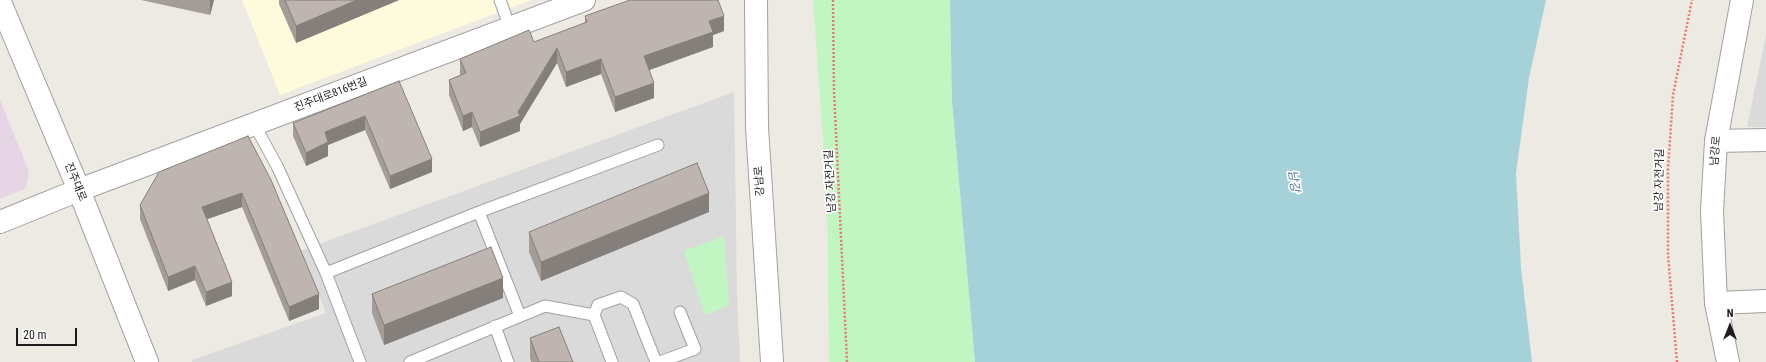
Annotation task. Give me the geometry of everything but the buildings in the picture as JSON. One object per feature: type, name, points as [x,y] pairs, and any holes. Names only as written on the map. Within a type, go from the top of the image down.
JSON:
[{"type":"street","name":"진주대로816번길","points":[[0,222],[78,190],[584,0]]},
{"type":"street","name":"강남로","points":[[756,0],[757,127],[772,362]]},
{"type":"street","name":"남강로","points":[[1728,362],[1716,304],[1712,211],[1716,141],[1742,0]]},
{"type":"street","name":"진주대로","points":[[0,2],[147,362]]},
{"type":"street","points":[[1716,141],[1766,140]]},
{"type":"street","points":[[1716,304],[1766,301]]},
{"type":"lane","points":[[500,0],[510,28]]},
{"type":"lane","points":[[254,124],[277,166],[326,272],[360,362]]},
{"type":"lane","points":[[326,272],[479,212],[658,145]]},
{"type":"lane","points":[[479,212],[520,316]]},
{"type":"lane","points":[[612,362],[594,315],[598,306],[620,297],[633,304],[656,362]]},
{"type":"lane","points":[[410,362],[545,306],[594,315]]},
{"type":"lane","points":[[660,362],[695,348],[680,312]]},
{"type":"lane","points":[[495,326],[508,362]]},
{"type":"path","name":"남강 자전거길","points":[[833,0],[834,92],[847,362]]},
{"type":"path","name":"남강 자전거길","points":[[1677,362],[1668,255],[1668,169],[1673,95],[1692,0]]},
{"type":"shaded area","points":[[242,0],[531,0],[280,95]]},
{"type":"shaded area","points":[[1766,35],[1766,127],[1747,127]]},
{"type":"shaded area","points":[[734,92],[737,295],[740,362],[192,362],[192,360],[326,313],[300,251]]},
{"type":"shaded area","points":[[0,100],[29,172],[26,188],[0,199]]},
{"type":"green space","points":[[813,0],[950,0],[952,101],[975,362],[829,362],[827,196]]},
{"type":"green space","points":[[724,236],[729,305],[705,315],[684,251]]},
{"type":"water","name":"남강","points":[[950,0],[1546,0],[1529,78],[1516,173],[1521,268],[1532,362],[975,362],[952,101]]}]
